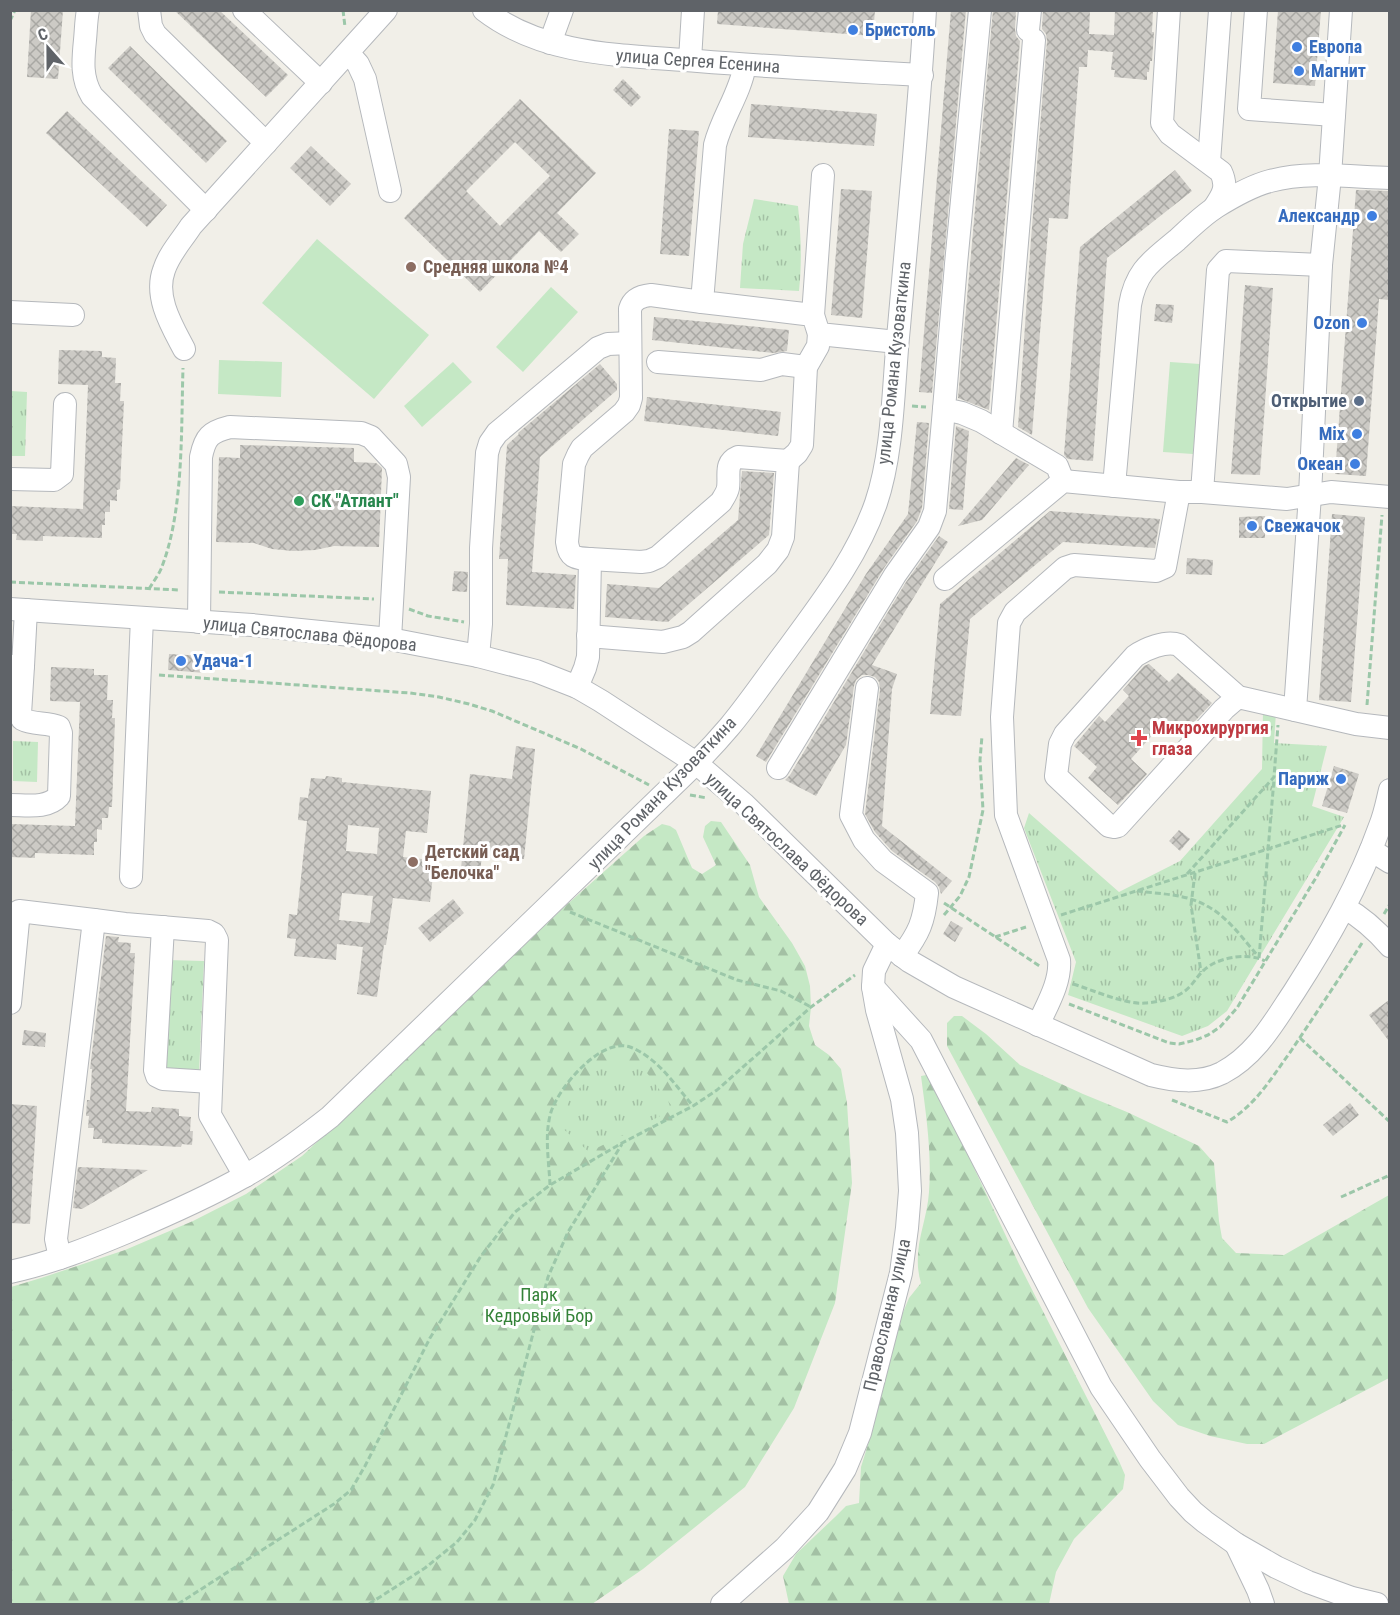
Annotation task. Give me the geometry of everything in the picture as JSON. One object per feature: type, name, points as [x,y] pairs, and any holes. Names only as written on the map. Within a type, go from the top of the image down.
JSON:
[{"type":"street","points":[[88,10],[83,66],[87,88],[92,96],[206,210]]},
{"type":"street","points":[[148,10],[155,34],[266,143]]},
{"type":"street","points":[[244,10],[321,83]]},
{"type":"street","points":[[184,350],[164,306],[161,287],[164,270],[174,251],[191,226],[349,54],[386,10]]},
{"type":"street","name":"улица Сергея Есенина","points":[[484,10],[507,26],[526,35],[550,43],[617,55],[922,75]]},
{"type":"street","points":[[550,43],[562,10]]},
{"type":"street","points":[[690,60],[693,10]]},
{"type":"street","name":"улица Романа Кузоваткина","points":[[10,1272],[38,1266],[91,1247],[163,1217],[245,1176],[300,1141],[330,1117],[696,763],[744,708],[824,601],[868,524],[880,491],[888,447],[922,75],[925,10]]},
{"type":"street","points":[[778,768],[895,575],[929,527],[936,511],[980,10]]},
{"type":"street","points":[[1169,10],[1162,123],[1170,134],[1238,181],[1268,182],[1299,177],[1330,176],[1389,178]]},
{"type":"street","points":[[1214,208],[1225,187],[1225,180],[1215,167],[1220,10]]},
{"type":"street","points":[[1256,10],[1249,110],[1334,115]]},
{"type":"street","points":[[1287,717],[1310,495],[1321,266],[1330,176],[1341,10]]},
{"type":"street","points":[[1001,433],[1031,27]]},
{"type":"street","points":[[349,54],[358,64],[365,79],[390,191]]},
{"type":"street","points":[[702,302],[715,145],[719,128],[741,84],[745,65]]},
{"type":"street","points":[[588,636],[663,642],[683,637],[767,564],[778,550],[783,537],[788,461],[802,446],[806,367],[818,346],[816,325],[823,175]]},
{"type":"street","points":[[1114,486],[1130,305],[1138,277],[1149,263],[1214,208],[1268,182]]},
{"type":"street","points":[[1038,1025],[1060,969],[1059,960],[1006,815],[1002,717],[1010,623],[1015,612],[1065,568],[1074,565],[1156,571],[1166,567],[1191,492],[1218,270],[1226,261],[1321,266]]},
{"type":"street","points":[[788,461],[738,457],[732,459],[728,465],[726,495],[721,502],[658,557],[650,561],[578,558],[571,555],[568,550],[574,464],[582,448],[624,412],[631,398],[630,309],[638,298],[651,295],[702,302],[897,342]]},
{"type":"street","points":[[10,312],[73,315]]},
{"type":"street","points":[[478,656],[481,624],[481,548],[487,453],[490,442],[497,433],[598,348],[608,344],[630,343]]},
{"type":"street","points":[[658,362],[761,370],[782,364],[806,367]]},
{"type":"street","points":[[10,478],[54,480],[62,474],[65,404]]},
{"type":"street","points":[[944,409],[981,421],[1057,466],[1063,481]]},
{"type":"street","points":[[199,622],[201,457],[208,437],[218,430],[230,427],[362,433],[371,437],[396,464],[399,477],[390,639]]},
{"type":"street","points":[[945,579],[1063,481],[1287,499],[1331,492],[1386,497]]},
{"type":"street","points":[[577,687],[588,657],[590,559]]},
{"type":"street","points":[[10,805],[45,805],[54,802],[59,796],[61,733],[59,727],[27,722],[20,714],[17,666],[18,610]]},
{"type":"street","name":"улица Святослава Фёдорова","points":[[18,610],[252,625],[390,639],[478,656],[536,671],[577,687],[696,763],[744,804],[895,950],[929,974],[1151,1075],[1171,1080],[1195,1081],[1220,1074],[1241,1061],[1263,1037],[1380,856],[1381,824],[1389,790]]},
{"type":"street","points":[[132,876],[142,618]]},
{"type":"street","points":[[1238,697],[1224,709],[1118,826],[1109,826],[1056,776],[1060,744],[1065,734],[1138,653],[1164,644],[1179,645],[1238,697],[1287,717],[1389,728]]},
{"type":"street","points":[[867,688],[852,815],[864,840],[883,861],[927,893]]},
{"type":"street","name":"Православная улица","points":[[722,1605],[785,1548],[818,1512],[845,1469],[860,1433],[900,1273],[910,1191],[907,1134],[902,1099],[877,1010],[864,981],[895,950],[916,936],[925,912],[927,893]]},
{"type":"street","points":[[1345,908],[1367,922],[1389,946]]},
{"type":"street","points":[[10,1003],[19,911],[208,930],[214,934],[217,940],[210,1115],[245,1176]]},
{"type":"street","points":[[60,1258],[56,1239],[94,920]]},
{"type":"street","points":[[163,927],[155,1070],[157,1076],[163,1079],[211,1082]]},
{"type":"street","points":[[864,981],[921,1040],[1101,1387],[1179,1497],[1193,1512],[1236,1544],[1276,1568],[1308,1582],[1377,1605]]},
{"type":"street","points":[[1236,1544],[1263,1605]]},
{"type":"street","points":[[1308,1582],[1329,1605]]},
{"type":"path","points":[[10,21],[15,10]]},
{"type":"path","points":[[149,589],[161,570],[174,525],[179,473],[184,350]]},
{"type":"path","points":[[892,404],[944,409]]},
{"type":"path","points":[[1364,725],[1386,497]]},
{"type":"path","points":[[10,582],[383,599],[428,616],[481,624]]},
{"type":"path","points":[[1259,958],[1274,777],[1287,717]]},
{"type":"path","points":[[1186,875],[1274,777]]},
{"type":"path","points":[[927,893],[995,937],[1054,987],[1169,1043],[1187,1043],[1208,1035],[1220,1027],[1237,1008],[1317,876],[1345,825],[995,937]]},
{"type":"path","points":[[1195,872],[1191,900],[1201,972]]},
{"type":"path","points":[[1136,891],[1167,894],[1208,906],[1235,930],[1259,958]]},
{"type":"path","points":[[562,909],[737,980],[781,991],[811,1007]]},
{"type":"path","points":[[1054,987],[1134,1004],[1146,1003],[1181,994],[1192,985],[1201,972],[1213,964],[1244,956],[1265,961]]},
{"type":"path","points":[[178,1605],[334,1504],[351,1490],[430,1338],[481,1256],[515,1212],[550,1185],[622,1143],[693,1106],[717,1090],[811,1007],[864,981]]},
{"type":"path","points":[[1300,1038],[1389,1122]]},
{"type":"path","points":[[550,1185],[547,1128],[551,1110],[579,1070],[601,1052],[613,1046],[627,1046],[641,1052],[659,1066],[693,1106]]},
{"type":"path","points":[[369,1605],[426,1568],[457,1542],[475,1520],[493,1485],[548,1277],[568,1232],[622,1143]]},
{"type":"path","points":[[1341,1197],[1389,1175]]},
{"type":"green space","points":[[754,199],[798,206],[801,249],[799,291],[740,288],[743,244]]},
{"type":"green space","points":[[317,239],[429,335],[374,399],[262,303]]},
{"type":"green space","points":[[551,287],[578,312],[523,372],[496,347]]},
{"type":"green space","points":[[219,360],[282,362],[281,397],[218,394]]},
{"type":"green space","points":[[453,362],[472,382],[422,427],[404,406]]},
{"type":"green space","points":[[1170,362],[1200,364],[1193,454],[1163,452]]},
{"type":"green space","points":[[11,391],[27,392],[25,456],[11,456]]},
{"type":"green space","points":[[1263,710],[1276,712],[1274,743],[1327,746],[1312,806],[1344,817],[1227,1011],[1208,1026],[1182,1036],[1068,995],[1076,962],[1024,828],[1029,813],[1119,892],[1180,861],[1262,769]]},
{"type":"green space","points":[[13,741],[38,742],[37,782],[13,781]]},
{"type":"green space","name":"Парк Кедровый Бор","points":[[711,821],[721,822],[750,865],[759,897],[792,943],[805,966],[810,986],[809,1026],[815,1045],[829,1055],[841,1069],[847,1103],[852,1183],[835,1303],[794,1408],[745,1487],[643,1569],[592,1604],[11,1604],[11,1287],[125,1250],[193,1221],[246,1194],[302,1156],[562,909],[644,836],[662,824],[670,826],[676,830],[692,868],[702,874],[716,865],[703,837],[705,826]]},
{"type":"green space","points":[[167,960],[204,961],[199,1073],[161,1071]]},
{"type":"green space","points":[[954,1016],[962,1016],[1020,1065],[1199,1146],[1214,1163],[1222,1238],[1236,1253],[1284,1255],[1389,1195],[1389,1378],[1264,1444],[1247,1444],[1210,1436],[1178,1425],[1153,1401],[1088,1308],[947,1046],[947,1023]]},
{"type":"green space","points":[[623,1061],[647,1073],[674,1109],[589,1152],[559,1125],[570,1098],[600,1067]]},
{"type":"green space","points":[[932,1074],[947,1102],[975,1170],[1019,1264],[1119,1461],[1125,1475],[1123,1489],[1074,1539],[1056,1572],[1049,1604],[789,1604],[783,1576],[796,1554],[846,1506],[859,1503],[861,1467],[874,1425],[894,1334],[909,1298],[921,1283],[918,1259],[928,1203],[930,1163],[921,1076]]},
{"type":"building","points":[[31,10],[63,10],[58,79],[27,77]]},
{"type":"building","points":[[174,10],[219,10],[288,75],[266,97]]},
{"type":"building","points":[[718,10],[875,10],[873,36],[717,24]]},
{"type":"building","points":[[951,10],[966,10],[932,393],[919,392]]},
{"type":"building","points":[[993,10],[1016,10],[1015,29],[1020,41],[989,410],[958,398]]},
{"type":"building","points":[[1043,10],[1090,10],[1089,34],[1114,35],[1115,10],[1153,10],[1152,32],[1154,32],[1152,61],[1150,61],[1149,72],[1147,72],[1147,80],[1114,77],[1115,70],[1111,70],[1113,52],[1088,50],[1087,67],[1079,67],[1068,219],[1049,218],[1032,435],[1018,427],[1047,41],[1042,29]]},
{"type":"building","name":"Европа","points":[[1278,10],[1321,10],[1315,86],[1273,83]]},
{"type":"building","points":[[130,46],[227,141],[206,163],[108,68]]},
{"type":"building","points":[[623,79],[641,97],[631,107],[613,90]]},
{"type":"building","points":[[520,99],[596,173],[557,213],[579,234],[561,252],[539,231],[480,292],[404,218]],"holes":[[[515,142],[550,176],[500,226],[466,191]]]},
{"type":"building","points":[[751,104],[877,114],[874,146],[748,137]]},
{"type":"building","points":[[67,111],[167,205],[147,227],[46,133]]},
{"type":"building","points":[[669,129],[699,131],[689,256],[660,254]]},
{"type":"building","points":[[311,146],[351,184],[330,206],[290,168]]},
{"type":"building","points":[[1175,170],[1192,191],[1107,258],[1093,461],[1068,459],[1064,455],[1080,247]]},
{"type":"building","points":[[841,189],[872,191],[862,318],[831,315]]},
{"type":"building","points":[[1356,190],[1389,191],[1389,300],[1379,299],[1366,476],[1335,474]]},
{"type":"building","points":[[1245,285],[1273,288],[1260,475],[1231,474]]},
{"type":"building","points":[[1156,304],[1174,305],[1172,323],[1154,321]]},
{"type":"building","points":[[654,317],[789,330],[787,351],[773,353],[652,340]]},
{"type":"building","points":[[59,350],[102,351],[102,357],[116,358],[115,383],[121,383],[120,401],[124,401],[120,489],[117,490],[117,501],[110,500],[110,512],[105,512],[102,538],[43,536],[43,541],[16,540],[17,534],[10,534],[10,506],[83,509],[88,385],[58,384]]},
{"type":"building","points":[[600,364],[617,384],[617,390],[540,457],[532,572],[576,575],[574,609],[506,605],[508,559],[499,559],[507,445],[518,433]]},
{"type":"building","points":[[647,397],[781,412],[778,436],[644,421]]},
{"type":"building","points":[[917,422],[929,423],[922,508],[917,521],[884,568],[766,762],[756,756],[866,574],[908,514]]},
{"type":"building","points":[[956,426],[969,431],[963,510],[949,509]]},
{"type":"building","name":"СК \"Атлант\"","points":[[240,445],[354,448],[354,462],[376,463],[382,468],[379,547],[334,546],[293,551],[272,549],[254,543],[216,542],[219,457],[240,458]]},
{"type":"building","points":[[1016,458],[1029,465],[982,520],[958,526]]},
{"type":"building","points":[[742,471],[774,473],[769,535],[668,622],[605,617],[607,584],[659,588],[738,520]]},
{"type":"building","points":[[1050,511],[1160,519],[1155,548],[1063,542],[970,619],[961,716],[930,714],[940,604]]},
{"type":"building","points":[[1332,514],[1365,517],[1351,702],[1319,700]]},
{"type":"building","points":[[1265,516],[1265,538],[1239,538],[1239,517]]},
{"type":"building","points":[[939,536],[948,542],[872,665],[897,674],[892,689],[882,826],[952,881],[941,894],[935,882],[892,851],[875,832],[865,814],[880,690],[879,682],[875,677],[862,675],[856,680],[846,745],[816,796],[785,780],[906,582]]},
{"type":"building","points":[[1187,558],[1213,560],[1212,575],[1186,574]]},
{"type":"building","points":[[454,571],[468,572],[467,592],[452,591]]},
{"type":"building","points":[[169,654],[206,656],[205,673],[168,670]]},
{"type":"building","points":[[1149,664],[1169,682],[1178,673],[1212,703],[1182,735],[1166,720],[1131,759],[1147,774],[1118,805],[1088,778],[1097,767],[1074,746],[1099,716],[1105,722],[1129,696],[1123,690],[1144,666]]},
{"type":"building","points":[[51,667],[94,669],[94,675],[108,675],[107,700],[113,700],[112,718],[115,718],[112,807],[109,807],[108,818],[102,818],[102,830],[97,829],[94,855],[35,853],[35,858],[10,857],[10,824],[75,826],[80,702],[50,701]]},
{"type":"building","points":[[516,746],[535,749],[524,859],[482,855],[479,881],[460,879],[470,774],[512,779]]},
{"type":"building","points":[[1334,766],[1359,774],[1347,813],[1322,806]]},
{"type":"building","points":[[326,776],[342,778],[342,782],[431,791],[427,833],[406,831],[403,857],[422,859],[422,866],[425,866],[433,875],[430,902],[393,898],[377,997],[357,994],[363,947],[337,944],[336,960],[294,956],[296,939],[287,938],[289,914],[297,915],[307,821],[298,820],[300,797],[308,798],[311,778],[325,779]],"holes":[[[348,825],[379,828],[377,854],[346,851]],[[342,893],[373,896],[370,923],[339,920]]]},
{"type":"building","points":[[1179,830],[1190,839],[1180,851],[1169,841]]},
{"type":"building","points":[[453,899],[464,913],[430,942],[418,928]]},
{"type":"building","points":[[951,921],[963,928],[955,942],[943,934]]},
{"type":"building","points":[[106,936],[119,937],[118,942],[131,943],[130,953],[135,953],[126,1111],[151,1112],[152,1107],[179,1109],[179,1116],[191,1117],[192,1145],[182,1144],[181,1147],[102,1143],[102,1139],[93,1139],[94,1128],[88,1128],[87,1100],[90,1100],[92,1069],[90,1069]]},
{"type":"building","points":[[1389,1000],[1389,1041],[1369,1015]]},
{"type":"building","points":[[24,1030],[46,1033],[45,1047],[22,1045]]},
{"type":"building","points":[[1350,1103],[1359,1115],[1333,1136],[1323,1125]]},
{"type":"building","points":[[10,1104],[37,1106],[30,1224],[10,1223]]},
{"type":"building","points":[[78,1167],[148,1170],[82,1209],[73,1208]]},
{"type":"place","name":"Бристоль","points":[[853,30]]},
{"type":"place","name":"Европа","points":[[1297,47]]},
{"type":"place","name":"Магнит","points":[[1299,71]]},
{"type":"place","name":"Александр","points":[[1372,216]]},
{"type":"place","name":"Средняя школа №4","points":[[411,267]]},
{"type":"place","name":"Ozon","points":[[1362,323]]},
{"type":"place","name":"Открытие","points":[[1359,401]]},
{"type":"place","name":"Mix","points":[[1357,434]]},
{"type":"place","name":"Океан","points":[[1355,464]]},
{"type":"place","name":"СК \"Атлант\"","points":[[299,501]]},
{"type":"place","name":"Свежачок","points":[[1252,526]]},
{"type":"place","name":"Удача-1","points":[[181,661]]},
{"type":"place","name":"Микрохирургия глаза","points":[[1139,738]]},
{"type":"place","name":"Париж","points":[[1341,779]]},
{"type":"place","name":"Детский сад \"Белочка\"","points":[[413,862]]}]
